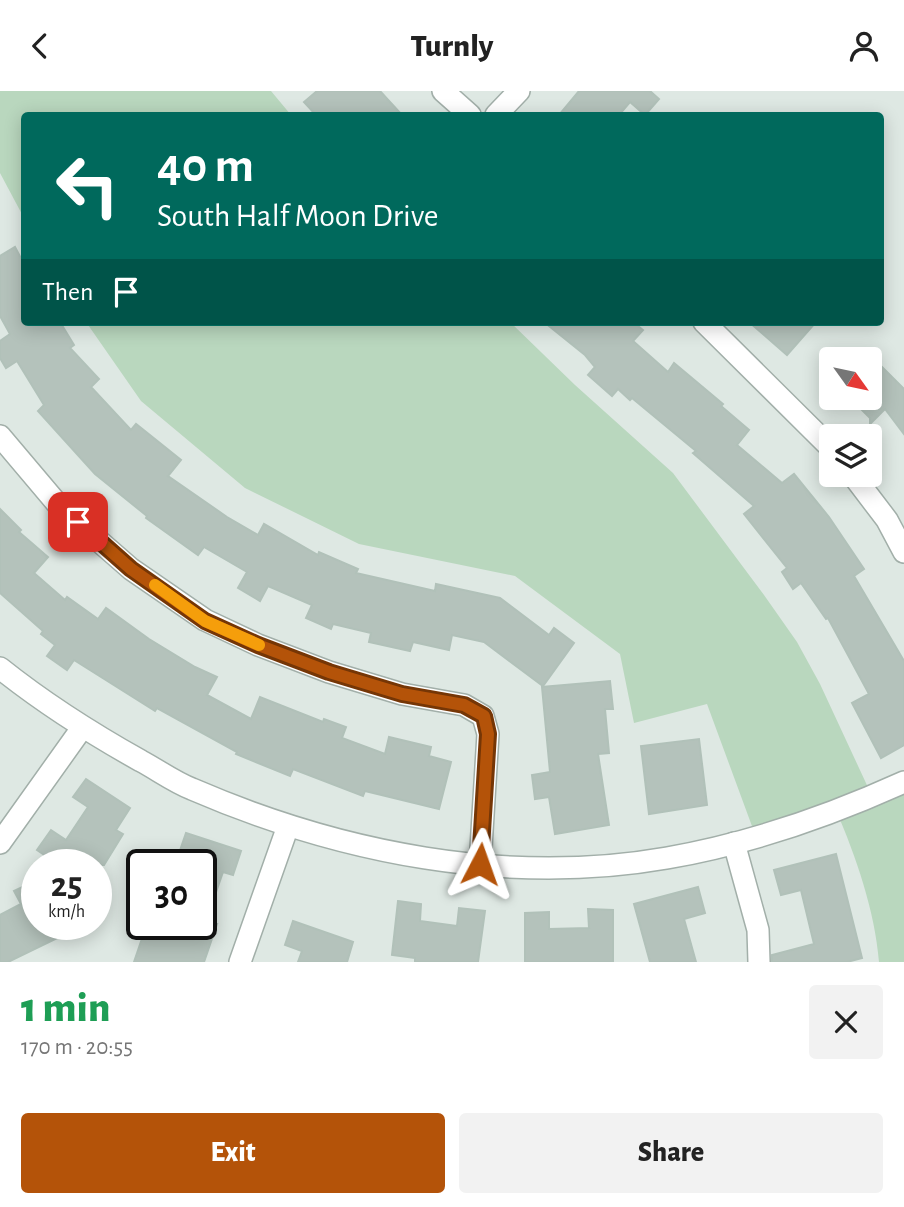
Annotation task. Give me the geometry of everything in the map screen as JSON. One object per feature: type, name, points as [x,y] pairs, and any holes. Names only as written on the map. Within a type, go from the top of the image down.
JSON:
[{"type":"street","points":[[443,91],[467,112]]},
{"type":"street","points":[[499,112],[519,91]]},
{"type":"street","points":[[708,326],[819,436]]},
{"type":"street","points":[[0,436],[60,507],[131,569],[205,621],[329,672],[402,694],[464,705],[484,716],[488,734],[480,864]]},
{"type":"street","points":[[862,487],[887,520],[904,552]]},
{"type":"street","points":[[0,668],[82,728],[190,788],[288,826],[386,852],[480,864],[552,868],[667,858],[734,843],[836,810],[904,782]]},
{"type":"street","points":[[0,843],[82,728]]},
{"type":"street","points":[[240,962],[288,826]]},
{"type":"street","points":[[734,843],[758,930],[759,962]]},
{"type":"green space","points":[[0,91],[271,91],[288,112],[21,112],[21,212],[0,173]]},
{"type":"green space","points":[[89,326],[514,326],[673,473],[797,642],[820,684],[872,796],[904,782],[904,962],[879,962],[864,884],[836,810],[756,837],[707,704],[634,723],[620,654],[515,576],[359,544],[245,488],[141,401]]},
{"type":"building","points":[[317,91],[380,91],[399,112],[313,112],[304,102]]},
{"type":"building","points":[[579,91],[650,91],[659,99],[648,112],[642,112],[630,102],[622,112],[562,112]]},
{"type":"building","points":[[15,247],[21,258],[21,326],[62,326],[74,345],[70,348],[99,379],[91,387],[131,430],[136,424],[181,460],[168,476],[258,535],[264,524],[318,555],[319,552],[358,569],[356,573],[435,591],[436,584],[500,598],[549,635],[554,628],[574,643],[543,686],[484,642],[452,635],[449,650],[413,642],[410,651],[369,642],[371,633],[333,624],[331,629],[306,618],[312,605],[268,586],[260,601],[238,588],[247,572],[204,547],[198,555],[146,518],[147,516],[95,474],[38,411],[44,405],[17,361],[6,368],[0,358],[0,341],[10,334],[0,316],[0,256]]},
{"type":"building","points":[[549,326],[638,326],[643,330],[633,341],[668,372],[674,363],[749,430],[737,445],[782,483],[794,474],[829,517],[864,569],[854,576],[904,661],[904,745],[881,758],[852,703],[869,694],[828,618],[826,619],[801,583],[793,589],[782,572],[787,568],[744,514],[754,506],[693,453],[696,451],[632,398],[630,400],[618,389],[612,396],[588,375],[595,367],[585,355]]},
{"type":"building","points":[[754,326],[812,326],[787,355]]},
{"type":"building","points":[[882,367],[904,389],[904,434],[885,409],[870,424],[870,418],[862,410],[882,410]]},
{"type":"building","points":[[0,509],[21,530],[19,532],[48,557],[34,573],[65,600],[67,597],[98,619],[106,608],[149,639],[217,677],[207,695],[251,719],[260,697],[323,722],[324,719],[346,727],[342,738],[385,754],[389,737],[431,747],[429,756],[451,762],[439,809],[365,791],[363,796],[293,769],[290,776],[236,754],[237,752],[157,708],[155,711],[74,660],[67,670],[47,656],[55,645],[41,634],[43,631],[0,593]]},
{"type":"building","points":[[610,681],[613,709],[605,709],[609,753],[598,754],[609,825],[555,834],[549,797],[535,799],[532,775],[550,772],[542,687]]},
{"type":"building","points":[[699,739],[707,805],[649,814],[641,746]]},
{"type":"building","points":[[86,779],[130,808],[116,830],[123,834],[112,852],[112,849],[38,849],[51,830],[66,840],[88,807],[73,797]]},
{"type":"building","points":[[186,833],[241,851],[233,875],[223,872],[217,889],[217,849],[180,849]]},
{"type":"building","points":[[836,854],[862,958],[847,962],[772,962],[772,955],[814,944],[801,890],[781,895],[774,870]]},
{"type":"building","points":[[698,887],[705,913],[684,919],[696,962],[650,962],[634,904]]},
{"type":"building","points":[[21,888],[21,904],[14,891]]},
{"type":"building","points":[[398,901],[421,904],[420,921],[457,926],[459,908],[485,911],[478,962],[415,962],[415,958],[392,955]]},
{"type":"building","points":[[21,904],[21,940],[53,940],[8,962],[0,962],[0,915]]},
{"type":"building","points":[[588,909],[613,910],[613,962],[525,962],[525,913],[549,912],[549,929],[589,928]]},
{"type":"building","points":[[293,921],[353,942],[347,962],[298,962],[302,951],[285,945]]},
{"type":"building","points":[[142,940],[212,940],[204,962],[134,962]]},
{"type":"slow traffic","points":[[155,585],[205,621],[259,645]]},
{"type":"route","points":[[78,522],[131,569],[205,621],[329,672],[402,694],[464,705],[484,716],[488,734],[480,864]]}]
